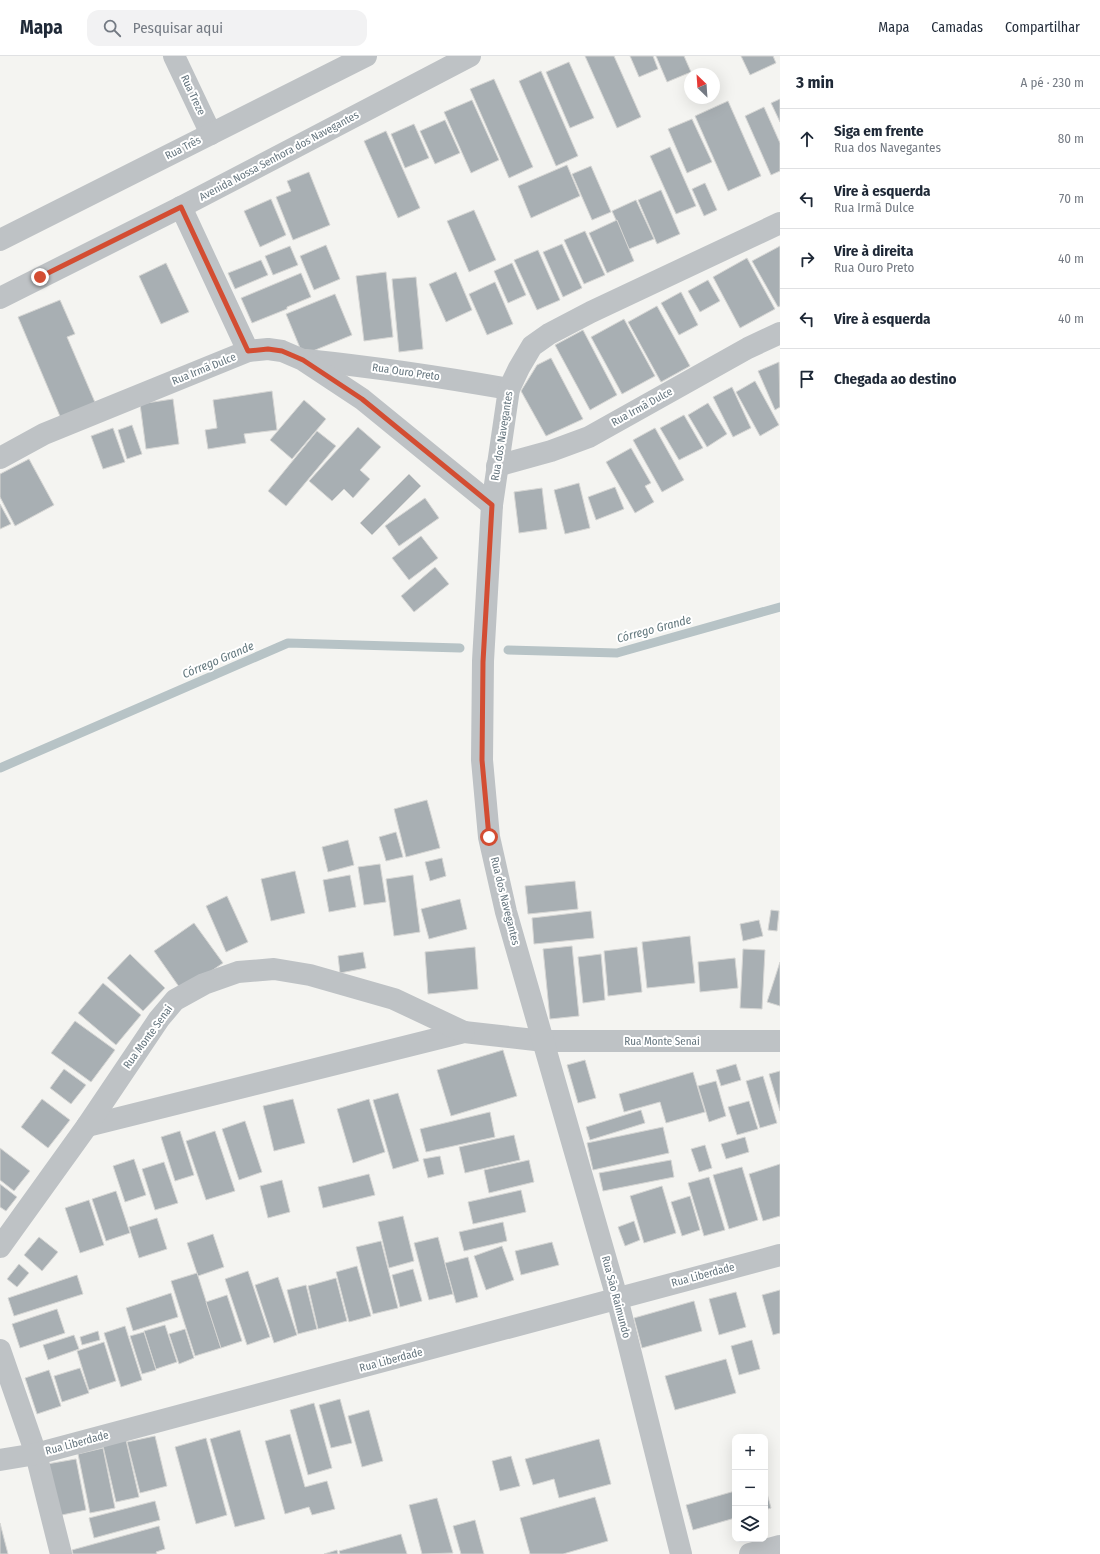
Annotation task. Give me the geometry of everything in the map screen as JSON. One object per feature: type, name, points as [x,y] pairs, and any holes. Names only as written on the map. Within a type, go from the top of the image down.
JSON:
[{"type":"street","name":"Rua Treze","points":[[174,56],[211,134]]},
{"type":"street","name":"Rua Três","points":[[1,237],[366,56]]},
{"type":"street","name":"Avenida Nossa Senhora dos Navegantes","points":[[0,298],[181,207],[470,56]]},
{"type":"street","points":[[181,207],[248,351]]},
{"type":"street","name":"Rua dos Navegantes","points":[[544,1041],[506,912],[489,837],[482,760],[483,662],[492,505],[509,389],[532,346],[549,334],[591,312],[780,223]]},
{"type":"street","name":"Rua Irmã Dulce","points":[[498,466],[551,451],[589,437],[748,348],[780,333]]},
{"type":"street","name":"Rua Irmã Dulce","points":[[0,458],[44,434],[248,351],[268,349],[282,351],[303,360],[362,399],[492,505]]},
{"type":"street","name":"Rua Ouro Preto","points":[[303,360],[397,371],[509,389]]},
{"type":"street","name":"Rua Monte Senai","points":[[0,1247],[87,1126],[138,1047],[175,1000],[204,984],[238,972],[274,969],[310,975],[394,1000],[464,1032],[544,1041],[780,1041]]},
{"type":"street","points":[[87,1126],[464,1032]]},
{"type":"street","name":"Rua São Raimundo","points":[[544,1041],[617,1298],[681,1554]]},
{"type":"street","name":"Rua Liberdade","points":[[0,1460],[36,1454],[780,1255]]},
{"type":"street","points":[[0,1350],[36,1454],[61,1554]]},
{"type":"street","points":[[750,1554],[780,1546]]},
{"type":"building","points":[[585,56],[614,56],[641,117],[617,128]]},
{"type":"building","points":[[630,56],[653,56],[658,69],[639,77]]},
{"type":"building","points":[[656,56],[684,56],[689,68],[684,68],[684,75],[667,82]]},
{"type":"building","points":[[741,56],[773,56],[776,63],[750,75]]},
{"type":"building","points":[[569,62],[594,118],[570,128],[546,72]]},
{"type":"building","points":[[541,71],[578,156],[556,166],[519,81]]},
{"type":"building","points":[[494,79],[533,167],[509,178],[470,89]]},
{"type":"building","points":[[780,99],[780,122],[771,103]]},
{"type":"building","points":[[472,100],[499,160],[471,173],[444,112]]},
{"type":"building","points":[[728,101],[761,176],[728,191],[695,116]]},
{"type":"building","points":[[764,107],[780,143],[780,171],[771,175],[745,116]]},
{"type":"building","points":[[692,119],[712,162],[687,173],[668,129]]},
{"type":"building","points":[[445,120],[460,153],[435,164],[420,131]]},
{"type":"building","points":[[414,124],[429,158],[405,168],[391,134]]},
{"type":"building","points":[[386,131],[420,208],[398,218],[364,141]]},
{"type":"building","points":[[670,147],[696,206],[676,214],[650,156]]},
{"type":"building","points":[[567,165],[580,196],[531,218],[518,186]]},
{"type":"building","points":[[591,166],[611,212],[592,220],[572,174]]},
{"type":"building","points":[[309,172],[330,225],[293,240],[276,197],[291,191],[287,181]]},
{"type":"building","points":[[705,183],[717,210],[704,216],[692,189]]},
{"type":"building","points":[[661,190],[680,234],[657,244],[638,200]]},
{"type":"building","points":[[271,199],[286,235],[260,247],[244,211]]},
{"type":"building","points":[[636,200],[654,239],[629,249],[612,211]]},
{"type":"building","points":[[474,210],[496,260],[469,272],[447,221]]},
{"type":"building","points":[[617,220],[634,261],[607,273],[589,233]]},
{"type":"building","points":[[585,231],[605,275],[584,284],[564,240]]},
{"type":"building","points":[[562,244],[582,288],[563,297],[543,252]]},
{"type":"building","points":[[326,245],[340,279],[314,290],[300,256]]},
{"type":"building","points":[[290,246],[298,265],[273,275],[265,256]]},
{"type":"building","points":[[780,246],[780,306],[778,307],[752,261]]},
{"type":"building","points":[[538,250],[560,300],[537,310],[514,260]]},
{"type":"building","points":[[747,258],[775,309],[740,328],[713,277]]},
{"type":"building","points":[[261,260],[268,275],[235,289],[228,273]]},
{"type":"building","points":[[166,263],[189,312],[161,324],[139,276]]},
{"type":"building","points":[[512,263],[526,295],[508,303],[494,271]]},
{"type":"building","points":[[386,272],[393,337],[364,341],[356,276]]},
{"type":"building","points":[[456,272],[472,310],[446,322],[429,284]]},
{"type":"building","points":[[301,273],[311,297],[287,307],[287,309],[252,323],[241,298]]},
{"type":"building","points":[[416,277],[423,349],[399,352],[392,279]]},
{"type":"building","points":[[708,280],[720,301],[700,312],[688,291]]},
{"type":"building","points":[[495,282],[513,324],[487,335],[469,294]]},
{"type":"building","points":[[681,292],[698,325],[679,335],[661,303]]},
{"type":"building","points":[[335,294],[352,335],[303,355],[286,314]]},
{"type":"building","points":[[60,300],[75,334],[67,337],[97,407],[62,421],[18,317]]},
{"type":"building","points":[[657,306],[690,366],[661,382],[628,322]]},
{"type":"building","points":[[624,319],[655,376],[622,394],[591,337]]},
{"type":"building","points":[[583,330],[617,395],[590,410],[555,345]]},
{"type":"building","points":[[551,358],[583,419],[546,436],[521,391],[537,365]]},
{"type":"building","points":[[779,362],[780,407],[775,410],[758,371]]},
{"type":"building","points":[[755,381],[779,425],[760,436],[736,392]]},
{"type":"building","points":[[732,387],[751,428],[733,437],[713,397]]},
{"type":"building","points":[[272,391],[277,430],[244,434],[246,443],[208,449],[205,430],[217,428],[213,400]]},
{"type":"building","points":[[173,399],[179,444],[146,449],[140,404]]},
{"type":"building","points":[[304,400],[326,419],[292,459],[270,440]]},
{"type":"building","points":[[708,403],[727,434],[707,447],[688,415]]},
{"type":"building","points":[[684,415],[703,448],[679,460],[660,428]]},
{"type":"building","points":[[132,425],[142,454],[127,459],[118,430]]},
{"type":"building","points":[[358,427],[381,447],[360,470],[370,479],[353,498],[344,489],[332,501],[309,481]]},
{"type":"building","points":[[113,428],[125,462],[103,469],[91,436]]},
{"type":"building","points":[[655,428],[684,480],[662,492],[633,440]]},
{"type":"building","points":[[317,431],[336,446],[286,506],[268,491]]},
{"type":"building","points":[[631,448],[651,483],[645,486],[654,502],[635,513],[606,462]]},
{"type":"building","points":[[29,459],[54,505],[15,526],[0,497],[0,474]]},
{"type":"building","points":[[409,474],[421,486],[372,535],[360,523]]},
{"type":"building","points":[[579,483],[590,528],[565,534],[554,490]]},
{"type":"building","points":[[615,487],[624,509],[596,520],[588,497]]},
{"type":"building","points":[[542,488],[547,529],[519,533],[514,492]]},
{"type":"building","points":[[425,498],[439,518],[399,546],[385,526]]},
{"type":"building","points":[[0,504],[11,524],[0,529]]},
{"type":"building","points":[[421,536],[438,558],[409,580],[392,558]]},
{"type":"building","points":[[435,567],[449,584],[414,612],[401,596]]},
{"type":"building","points":[[427,800],[440,848],[406,857],[394,809]]},
{"type":"building","points":[[396,832],[403,857],[386,861],[379,837]]},
{"type":"building","points":[[348,840],[354,865],[328,872],[322,847]]},
{"type":"building","points":[[442,858],[446,876],[430,881],[425,862]]},
{"type":"building","points":[[380,864],[386,902],[364,905],[358,867]]},
{"type":"building","points":[[295,871],[305,913],[271,921],[261,879]]},
{"type":"building","points":[[350,875],[356,907],[329,912],[323,880]]},
{"type":"building","points":[[413,875],[420,932],[394,936],[386,879]]},
{"type":"building","points":[[575,881],[578,909],[528,914],[525,886]]},
{"type":"building","points":[[227,896],[248,942],[226,952],[206,906]]},
{"type":"building","points":[[460,899],[467,929],[429,939],[421,909]]},
{"type":"building","points":[[771,910],[779,911],[777,931],[768,930]]},
{"type":"building","points":[[591,911],[594,938],[534,944],[532,918]]},
{"type":"building","points":[[759,920],[763,936],[743,941],[740,924]]},
{"type":"building","points":[[194,923],[223,963],[182,991],[154,951]]},
{"type":"building","points":[[690,936],[695,983],[647,988],[642,942]]},
{"type":"building","points":[[572,946],[579,1016],[550,1019],[543,949]]},
{"type":"building","points":[[475,947],[478,989],[428,994],[425,952]]},
{"type":"building","points":[[637,947],[642,992],[608,996],[604,951]]},
{"type":"building","points":[[743,949],[765,950],[762,1009],[740,1008]]},
{"type":"building","points":[[363,952],[366,968],[340,973],[338,956]]},
{"type":"building","points":[[130,954],[165,988],[143,1011],[107,978]]},
{"type":"building","points":[[601,954],[605,1000],[583,1003],[578,957]]},
{"type":"building","points":[[735,958],[738,988],[700,992],[698,962]]},
{"type":"building","points":[[780,962],[780,1006],[767,1002]]},
{"type":"building","points":[[103,983],[141,1015],[116,1045],[78,1013]]},
{"type":"building","points":[[75,1021],[115,1050],[91,1082],[51,1053]]},
{"type":"building","points":[[503,1050],[517,1096],[451,1116],[437,1070]]},
{"type":"building","points":[[585,1060],[596,1098],[578,1103],[567,1065]]},
{"type":"building","points":[[736,1064],[741,1080],[721,1086],[716,1070]]},
{"type":"building","points":[[64,1069],[86,1085],[71,1104],[50,1088]]},
{"type":"building","points":[[780,1071],[780,1111],[769,1074]]},
{"type":"building","points":[[693,1072],[705,1112],[666,1123],[660,1102],[624,1112],[619,1094]]},
{"type":"building","points":[[763,1076],[777,1123],[760,1128],[746,1081]]},
{"type":"building","points":[[716,1081],[726,1116],[709,1122],[698,1086]]},
{"type":"building","points":[[398,1093],[419,1161],[393,1169],[373,1100]]},
{"type":"building","points":[[42,1099],[70,1120],[48,1148],[21,1127]]},
{"type":"building","points":[[293,1099],[305,1143],[274,1151],[263,1106]]},
{"type":"building","points":[[369,1099],[385,1152],[353,1163],[337,1109]]},
{"type":"building","points":[[749,1101],[758,1129],[737,1135],[728,1107]]},
{"type":"building","points":[[641,1110],[645,1123],[590,1140],[586,1127]]},
{"type":"building","points":[[490,1112],[495,1137],[426,1152],[420,1129]]},
{"type":"building","points":[[245,1121],[262,1172],[239,1180],[222,1129]]},
{"type":"building","points":[[663,1127],[669,1153],[593,1170],[587,1143]]},
{"type":"building","points":[[180,1131],[194,1175],[175,1181],[161,1137]]},
{"type":"building","points":[[215,1131],[235,1191],[206,1200],[186,1141]]},
{"type":"building","points":[[514,1135],[520,1160],[465,1173],[459,1147]]},
{"type":"building","points":[[745,1137],[749,1152],[726,1159],[721,1144]]},
{"type":"building","points":[[705,1145],[712,1168],[699,1172],[691,1149]]},
{"type":"building","points":[[0,1148],[30,1171],[14,1191],[0,1180]]},
{"type":"building","points":[[440,1156],[444,1174],[428,1178],[423,1159]]},
{"type":"building","points":[[134,1159],[146,1195],[125,1202],[113,1166]]},
{"type":"building","points":[[529,1160],[534,1182],[489,1193],[484,1170]]},
{"type":"building","points":[[671,1160],[674,1177],[603,1191],[599,1173]]},
{"type":"building","points":[[164,1162],[178,1203],[155,1210],[142,1169]]},
{"type":"building","points":[[780,1164],[780,1216],[763,1221],[749,1174]]},
{"type":"building","points":[[742,1167],[758,1220],[729,1229],[713,1175]]},
{"type":"building","points":[[369,1174],[375,1195],[323,1208],[318,1187]]},
{"type":"building","points":[[709,1177],[725,1230],[704,1236],[688,1183]]},
{"type":"building","points":[[282,1180],[290,1212],[268,1218],[260,1186]]},
{"type":"building","points":[[0,1184],[17,1197],[6,1211],[0,1207]]},
{"type":"building","points":[[662,1186],[676,1233],[644,1243],[630,1196]]},
{"type":"building","points":[[521,1190],[526,1212],[473,1224],[468,1202]]},
{"type":"building","points":[[116,1191],[130,1233],[106,1241],[92,1199]]},
{"type":"building","points":[[690,1196],[700,1230],[682,1236],[671,1202]]},
{"type":"building","points":[[89,1200],[104,1245],[80,1253],[65,1208]]},
{"type":"building","points":[[403,1216],[414,1261],[389,1268],[378,1222]]},
{"type":"building","points":[[157,1218],[167,1249],[139,1258],[129,1227]]},
{"type":"building","points":[[634,1221],[640,1240],[625,1246],[618,1227]]},
{"type":"building","points":[[503,1222],[507,1241],[464,1251],[459,1232]]},
{"type":"building","points":[[213,1234],[224,1267],[198,1276],[187,1243]]},
{"type":"building","points":[[39,1237],[58,1252],[42,1271],[24,1255]]},
{"type":"building","points":[[438,1237],[453,1294],[429,1300],[414,1243]]},
{"type":"building","points":[[381,1241],[398,1308],[373,1314],[356,1247]]},
{"type":"building","points":[[552,1242],[559,1265],[521,1275],[515,1251]]},
{"type":"building","points":[[502,1246],[514,1280],[486,1290],[474,1256]]},
{"type":"building","points":[[468,1257],[478,1297],[456,1303],[445,1263]]},
{"type":"building","points":[[19,1264],[29,1273],[17,1287],[7,1279]]},
{"type":"building","points":[[357,1266],[371,1316],[349,1322],[336,1272]]},
{"type":"building","points":[[413,1269],[422,1301],[400,1307],[392,1275]]},
{"type":"building","points":[[248,1271],[270,1337],[247,1345],[225,1279]]},
{"type":"building","points":[[197,1273],[221,1348],[195,1356],[171,1281]]},
{"type":"building","points":[[77,1275],[83,1294],[14,1316],[8,1298]]},
{"type":"building","points":[[278,1277],[297,1335],[274,1343],[255,1285]]},
{"type":"building","points":[[336,1278],[347,1321],[318,1329],[308,1286]]},
{"type":"building","points":[[306,1285],[317,1329],[298,1334],[287,1290]]},
{"type":"building","points":[[780,1290],[780,1333],[773,1335],[762,1295]]},
{"type":"building","points":[[736,1292],[746,1327],[719,1335],[709,1299]]},
{"type":"building","points":[[171,1293],[178,1317],[133,1331],[126,1308]]},
{"type":"building","points":[[227,1295],[242,1341],[221,1348],[206,1302]]},
{"type":"building","points":[[694,1301],[702,1331],[642,1348],[634,1318]]},
{"type":"building","points":[[57,1309],[65,1333],[20,1348],[12,1324]]},
{"type":"building","points":[[165,1325],[177,1362],[156,1369],[144,1331]]},
{"type":"building","points":[[125,1326],[142,1380],[121,1387],[104,1333]]},
{"type":"building","points":[[185,1329],[194,1358],[179,1364],[169,1334]]},
{"type":"building","points":[[98,1331],[100,1340],[82,1345],[80,1337]]},
{"type":"building","points":[[144,1332],[156,1370],[142,1374],[130,1336]]},
{"type":"building","points":[[74,1335],[79,1349],[48,1360],[43,1345]]},
{"type":"building","points":[[752,1340],[760,1369],[739,1375],[731,1346]]},
{"type":"building","points":[[104,1342],[116,1381],[89,1390],[77,1351]]},
{"type":"building","points":[[726,1359],[736,1393],[675,1410],[665,1376]]},
{"type":"building","points":[[80,1368],[89,1393],[62,1402],[54,1376]]},
{"type":"building","points":[[49,1370],[61,1406],[37,1414],[25,1378]]},
{"type":"building","points":[[340,1399],[352,1443],[331,1448],[319,1405]]},
{"type":"building","points":[[314,1403],[332,1468],[308,1475],[290,1410]]},
{"type":"building","points":[[369,1410],[383,1461],[362,1467],[348,1416]]},
{"type":"building","points":[[240,1430],[265,1519],[235,1527],[210,1439]]},
{"type":"building","points":[[290,1434],[305,1487],[327,1481],[335,1509],[312,1515],[309,1507],[285,1514],[265,1441]]},
{"type":"building","points":[[155,1436],[167,1486],[140,1493],[127,1442]]},
{"type":"building","points":[[206,1438],[227,1515],[196,1524],[175,1447]]},
{"type":"building","points":[[599,1439],[611,1484],[559,1498],[554,1479],[533,1485],[525,1459]]},
{"type":"building","points":[[126,1440],[139,1497],[116,1502],[103,1446]]},
{"type":"building","points":[[103,1448],[115,1508],[90,1513],[78,1454]]},
{"type":"building","points":[[511,1456],[520,1486],[500,1491],[492,1461]]},
{"type":"building","points":[[76,1459],[86,1510],[57,1516],[47,1464]]},
{"type":"building","points":[[732,1492],[732,1519],[693,1530],[686,1505]]},
{"type":"building","points":[[595,1497],[608,1541],[563,1554],[530,1554],[520,1518]]},
{"type":"building","points":[[768,1497],[771,1508],[768,1509]]},
{"type":"building","points":[[437,1498],[453,1553],[422,1554],[409,1505]]},
{"type":"building","points":[[155,1501],[160,1520],[94,1538],[89,1518]]},
{"type":"building","points":[[475,1520],[484,1554],[461,1554],[453,1526]]},
{"type":"building","points":[[0,1523],[8,1554],[0,1554]]},
{"type":"building","points":[[159,1526],[165,1549],[156,1552],[157,1554],[73,1554],[72,1550]]},
{"type":"building","points":[[401,1534],[407,1554],[340,1554],[339,1551]]},
{"type":"building","points":[[337,1550],[338,1554],[324,1554]]},
{"type":"waterway","name":"Córrego Grande","points":[[508,650],[617,653],[780,607]]},
{"type":"waterway","name":"Córrego Grande","points":[[0,768],[288,643],[460,648]]},
{"type":"route","points":[[40,277],[181,207],[248,351],[268,349],[282,351],[303,360],[362,399],[492,505],[483,662],[482,760],[489,837]]}]
